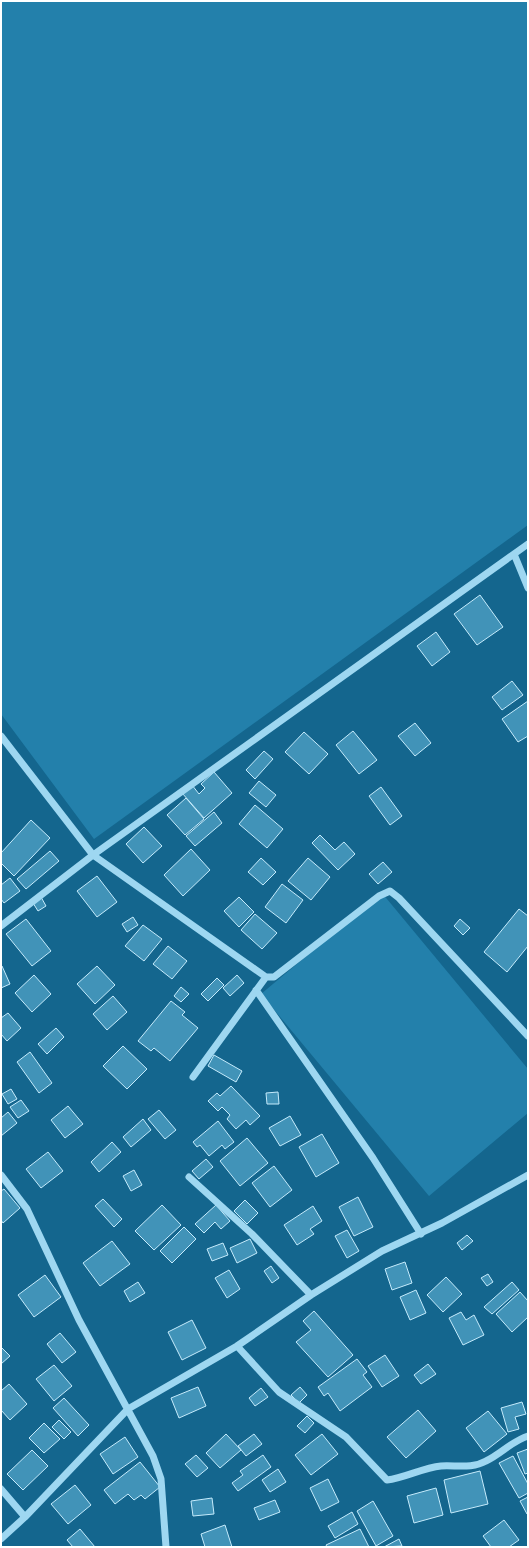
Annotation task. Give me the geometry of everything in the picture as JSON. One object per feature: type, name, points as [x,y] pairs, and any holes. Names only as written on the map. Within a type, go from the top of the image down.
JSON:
[{"type":"street","points":[[1,926],[93,855],[528,544]]},
{"type":"street","points":[[514,554],[528,588]]},
{"type":"street","points":[[1,736],[93,855],[266,977],[274,977],[379,896],[390,891],[399,898],[528,1036]]},
{"type":"street","points":[[193,1077],[266,977]]},
{"type":"street","points":[[256,990],[373,1158],[421,1234]]},
{"type":"street","points":[[1,1175],[27,1209],[79,1320],[153,1456],[161,1479],[166,1547]]},
{"type":"street","points":[[1,1539],[25,1517],[128,1409],[237,1346],[311,1295],[382,1251],[421,1234],[528,1175]]},
{"type":"street","points":[[189,1177],[252,1234],[311,1295]]},
{"type":"street","points":[[237,1346],[279,1392],[346,1437],[387,1480],[420,1470],[440,1466],[474,1466],[486,1461],[515,1442],[528,1436]]},
{"type":"street","points":[[1,1489],[25,1517]]},
{"type":"shaded area","points":[[1,1],[528,1],[528,525],[94,839],[1,714]]},
{"type":"shaded area","points":[[382,893],[528,1069],[528,1113],[429,1196],[261,994]]},
{"type":"building","points":[[480,595],[503,627],[477,645],[454,614]]},
{"type":"building","points":[[436,632],[450,652],[432,666],[417,646]]},
{"type":"building","points":[[512,681],[523,695],[502,710],[492,697]]},
{"type":"building","points":[[528,701],[528,736],[518,742],[502,719]]},
{"type":"building","points":[[415,723],[431,743],[415,756],[398,736]]},
{"type":"building","points":[[353,731],[377,760],[359,774],[336,745]]},
{"type":"building","points":[[304,732],[328,754],[309,774],[285,752]]},
{"type":"building","points":[[264,751],[273,759],[255,779],[246,770]]},
{"type":"building","points":[[214,772],[232,793],[204,818],[182,793],[192,785],[199,794],[205,788],[201,784]]},
{"type":"building","points":[[259,781],[276,795],[266,807],[249,793]]},
{"type":"building","points":[[381,787],[402,816],[390,825],[369,796]]},
{"type":"building","points":[[186,798],[204,819],[185,835],[167,815]]},
{"type":"building","points":[[255,805],[283,829],[267,848],[239,824]]},
{"type":"building","points":[[214,812],[222,823],[195,846],[186,836]]},
{"type":"building","points":[[31,820],[50,838],[14,876],[1,863],[1,853]]},
{"type":"building","points":[[144,827],[162,846],[143,863],[126,844]]},
{"type":"building","points":[[320,835],[335,850],[344,842],[355,854],[338,870],[312,843]]},
{"type":"building","points":[[191,849],[210,870],[183,896],[164,875]]},
{"type":"building","points":[[50,851],[59,861],[26,889],[17,879]]},
{"type":"building","points":[[261,858],[276,872],[263,885],[248,872]]},
{"type":"building","points":[[308,858],[330,877],[311,900],[288,881]]},
{"type":"building","points":[[383,862],[392,872],[378,884],[369,874]]},
{"type":"building","points":[[97,876],[117,902],[97,917],[77,891]]},
{"type":"building","points":[[10,878],[20,891],[4,903],[1,899],[1,885]]},
{"type":"building","points":[[282,884],[303,900],[286,923],[265,907]]},
{"type":"building","points":[[41,897],[46,906],[38,911],[33,903]]},
{"type":"building","points":[[239,897],[254,912],[239,927],[224,911]]},
{"type":"building","points":[[519,909],[528,916],[528,946],[507,972],[484,952]]},
{"type":"building","points":[[255,914],[277,933],[262,949],[241,930]]},
{"type":"building","points":[[133,917],[138,925],[127,932],[122,924]]},
{"type":"building","points":[[26,919],[51,951],[32,966],[6,934]]},
{"type":"building","points":[[460,919],[470,928],[463,935],[454,926]]},
{"type":"building","points":[[143,925],[162,939],[144,961],[125,946]]},
{"type":"building","points":[[168,946],[187,961],[172,979],[153,964]]},
{"type":"building","points":[[2,966],[10,984],[1,988],[1,967]]},
{"type":"building","points":[[97,966],[115,985],[95,1004],[77,984]]},
{"type":"building","points":[[34,975],[51,994],[32,1012],[15,993]]},
{"type":"building","points":[[237,975],[244,983],[230,996],[223,988]]},
{"type":"building","points":[[217,978],[224,985],[208,1001],[201,994]]},
{"type":"building","points":[[181,987],[189,994],[181,1002],[174,996]]},
{"type":"building","points":[[113,996],[127,1012],[107,1030],[93,1014]]},
{"type":"building","points":[[171,1001],[185,1012],[182,1015],[198,1028],[170,1061],[154,1048],[151,1051],[138,1041]]},
{"type":"building","points":[[8,1013],[21,1028],[7,1041],[1,1034],[1,1018]]},
{"type":"building","points":[[56,1028],[64,1037],[47,1054],[38,1044]]},
{"type":"building","points":[[123,1046],[147,1069],[127,1089],[103,1066]]},
{"type":"building","points":[[30,1052],[52,1083],[39,1093],[17,1062]]},
{"type":"building","points":[[214,1055],[242,1071],[236,1082],[208,1066]]},
{"type":"building","points":[[231,1086],[260,1116],[250,1125],[246,1120],[236,1129],[227,1119],[230,1115],[222,1107],[218,1111],[208,1101],[217,1093],[220,1096]]},
{"type":"building","points":[[11,1089],[17,1099],[8,1104],[2,1094]]},
{"type":"building","points":[[278,1092],[279,1104],[267,1104],[266,1093]]},
{"type":"building","points":[[21,1100],[29,1111],[18,1118],[10,1107]]},
{"type":"building","points":[[68,1106],[83,1124],[65,1138],[51,1120]]},
{"type":"building","points":[[159,1110],[176,1130],[165,1139],[148,1119]]},
{"type":"building","points":[[8,1112],[17,1123],[1,1136],[1,1118]]},
{"type":"building","points":[[290,1116],[301,1135],[280,1146],[269,1128]]},
{"type":"building","points":[[143,1119],[151,1130],[131,1147],[123,1137]]},
{"type":"building","points":[[218,1121],[234,1142],[225,1149],[222,1145],[209,1156],[200,1145],[197,1147],[193,1142]]},
{"type":"building","points":[[322,1134],[339,1163],[316,1177],[299,1147]]},
{"type":"building","points":[[247,1138],[268,1163],[240,1186],[220,1161]]},
{"type":"building","points":[[112,1142],[121,1152],[99,1172],[91,1162]]},
{"type":"building","points":[[48,1152],[63,1171],[41,1188],[26,1169]]},
{"type":"building","points":[[206,1159],[213,1167],[199,1179],[192,1171]]},
{"type":"building","points":[[274,1166],[292,1190],[270,1207],[252,1183]]},
{"type":"building","points":[[134,1170],[142,1185],[131,1191],[123,1176]]},
{"type":"building","points":[[4,1189],[20,1208],[3,1223],[1,1220],[1,1191]]},
{"type":"building","points":[[358,1197],[373,1227],[354,1236],[339,1207]]},
{"type":"building","points":[[103,1199],[122,1219],[114,1227],[95,1206]]},
{"type":"building","points":[[245,1200],[258,1213],[247,1224],[234,1211]]},
{"type":"building","points":[[162,1205],[181,1225],[154,1250],[135,1231]]},
{"type":"building","points":[[216,1205],[230,1221],[221,1229],[215,1222],[204,1233],[195,1224]]},
{"type":"building","points":[[313,1206],[322,1221],[310,1229],[314,1234],[297,1245],[284,1225]]},
{"type":"building","points":[[184,1227],[196,1239],[172,1263],[160,1251]]},
{"type":"building","points":[[347,1230],[359,1251],[347,1258],[335,1236]]},
{"type":"building","points":[[467,1235],[473,1241],[462,1250],[457,1243]]},
{"type":"building","points":[[250,1239],[257,1253],[237,1263],[230,1248]]},
{"type":"building","points":[[112,1241],[130,1264],[100,1286],[83,1263]]},
{"type":"building","points":[[223,1243],[228,1255],[212,1261],[207,1249]]},
{"type":"building","points":[[405,1262],[412,1283],[392,1290],[385,1269]]},
{"type":"building","points":[[271,1266],[279,1278],[272,1283],[264,1271]]},
{"type":"building","points":[[229,1270],[240,1289],[227,1298],[215,1278]]},
{"type":"building","points":[[488,1274],[493,1282],[487,1286],[481,1278]]},
{"type":"building","points":[[45,1275],[61,1297],[34,1317],[18,1295]]},
{"type":"building","points":[[446,1277],[462,1294],[443,1312],[427,1295]]},
{"type":"building","points":[[138,1282],[145,1293],[130,1302],[124,1291]]},
{"type":"building","points":[[512,1282],[519,1290],[492,1314],[484,1307]]},
{"type":"building","points":[[416,1290],[426,1313],[410,1320],[400,1297]]},
{"type":"building","points":[[520,1292],[528,1301],[528,1317],[512,1332],[496,1314]]},
{"type":"building","points":[[314,1311],[353,1355],[328,1377],[296,1342],[311,1330],[303,1321]]},
{"type":"building","points":[[461,1312],[466,1320],[474,1315],[484,1335],[463,1345],[449,1318]]},
{"type":"building","points":[[192,1320],[206,1348],[182,1360],[168,1332]]},
{"type":"building","points":[[60,1333],[76,1352],[62,1363],[47,1344]]},
{"type":"building","points":[[1,1347],[10,1356],[1,1364]]},
{"type":"building","points":[[385,1355],[399,1376],[382,1387],[368,1366]]},
{"type":"building","points":[[357,1359],[367,1372],[363,1375],[372,1387],[340,1411],[328,1393],[324,1396],[318,1387]]},
{"type":"building","points":[[428,1364],[436,1374],[421,1384],[414,1375]]},
{"type":"building","points":[[54,1365],[72,1386],[54,1401],[36,1379]]},
{"type":"building","points":[[9,1384],[27,1404],[10,1420],[1,1410],[1,1391]]},
{"type":"building","points":[[198,1387],[206,1406],[179,1418],[171,1398]]},
{"type":"building","points":[[300,1387],[307,1395],[299,1403],[291,1395]]},
{"type":"building","points":[[261,1388],[268,1397],[255,1406],[249,1398]]},
{"type":"building","points":[[64,1398],[89,1425],[78,1436],[53,1408]]},
{"type":"building","points":[[522,1402],[526,1414],[515,1417],[519,1429],[508,1432],[501,1408]]},
{"type":"building","points":[[418,1410],[436,1431],[406,1458],[387,1437]]},
{"type":"building","points":[[488,1411],[507,1434],[484,1452],[466,1428]]},
{"type":"building","points":[[307,1416],[314,1423],[305,1433],[297,1426]]},
{"type":"building","points":[[59,1420],[71,1432],[64,1439],[52,1427]]},
{"type":"building","points":[[44,1423],[60,1439],[44,1453],[29,1438]]},
{"type":"building","points":[[226,1434],[241,1450],[220,1468],[206,1453]]},
{"type":"building","points":[[254,1434],[262,1444],[246,1456],[238,1446]]},
{"type":"building","points":[[322,1434],[338,1454],[311,1475],[295,1455]]},
{"type":"building","points":[[125,1437],[138,1457],[113,1474],[100,1454]]},
{"type":"building","points":[[528,1449],[528,1473],[525,1474],[517,1453]]},
{"type":"building","points":[[32,1450],[48,1466],[23,1490],[7,1474]]},
{"type":"building","points":[[196,1455],[208,1468],[197,1477],[185,1464]]},
{"type":"building","points":[[263,1455],[271,1467],[238,1491],[232,1483],[243,1475],[240,1471]]},
{"type":"building","points":[[513,1456],[528,1484],[528,1493],[519,1498],[499,1463]]},
{"type":"building","points":[[140,1462],[160,1487],[145,1499],[141,1495],[134,1500],[128,1494],[115,1504],[104,1490]]},
{"type":"building","points":[[278,1469],[286,1482],[270,1492],[262,1480]]},
{"type":"building","points":[[480,1471],[488,1504],[451,1513],[444,1480]]},
{"type":"building","points":[[328,1479],[339,1502],[321,1511],[310,1488]]},
{"type":"building","points":[[75,1485],[91,1505],[68,1524],[51,1504]]},
{"type":"building","points":[[436,1488],[443,1515],[414,1523],[407,1496]]},
{"type":"building","points":[[528,1497],[528,1514],[527,1514],[520,1501]]},
{"type":"building","points":[[212,1498],[214,1514],[193,1516],[191,1501]]},
{"type":"building","points":[[275,1500],[280,1512],[259,1520],[254,1508]]},
{"type":"building","points":[[373,1501],[393,1536],[376,1546],[357,1511]]},
{"type":"building","points":[[352,1512],[358,1524],[335,1538],[328,1526]]},
{"type":"building","points":[[504,1520],[519,1540],[509,1547],[491,1547],[483,1536]]},
{"type":"building","points":[[225,1525],[232,1547],[205,1547],[201,1534]]},
{"type":"building","points":[[80,1529],[95,1547],[73,1547],[67,1540]]},
{"type":"building","points":[[360,1529],[369,1547],[327,1547],[326,1545]]},
{"type":"building","points":[[399,1539],[402,1546],[384,1547]]}]
